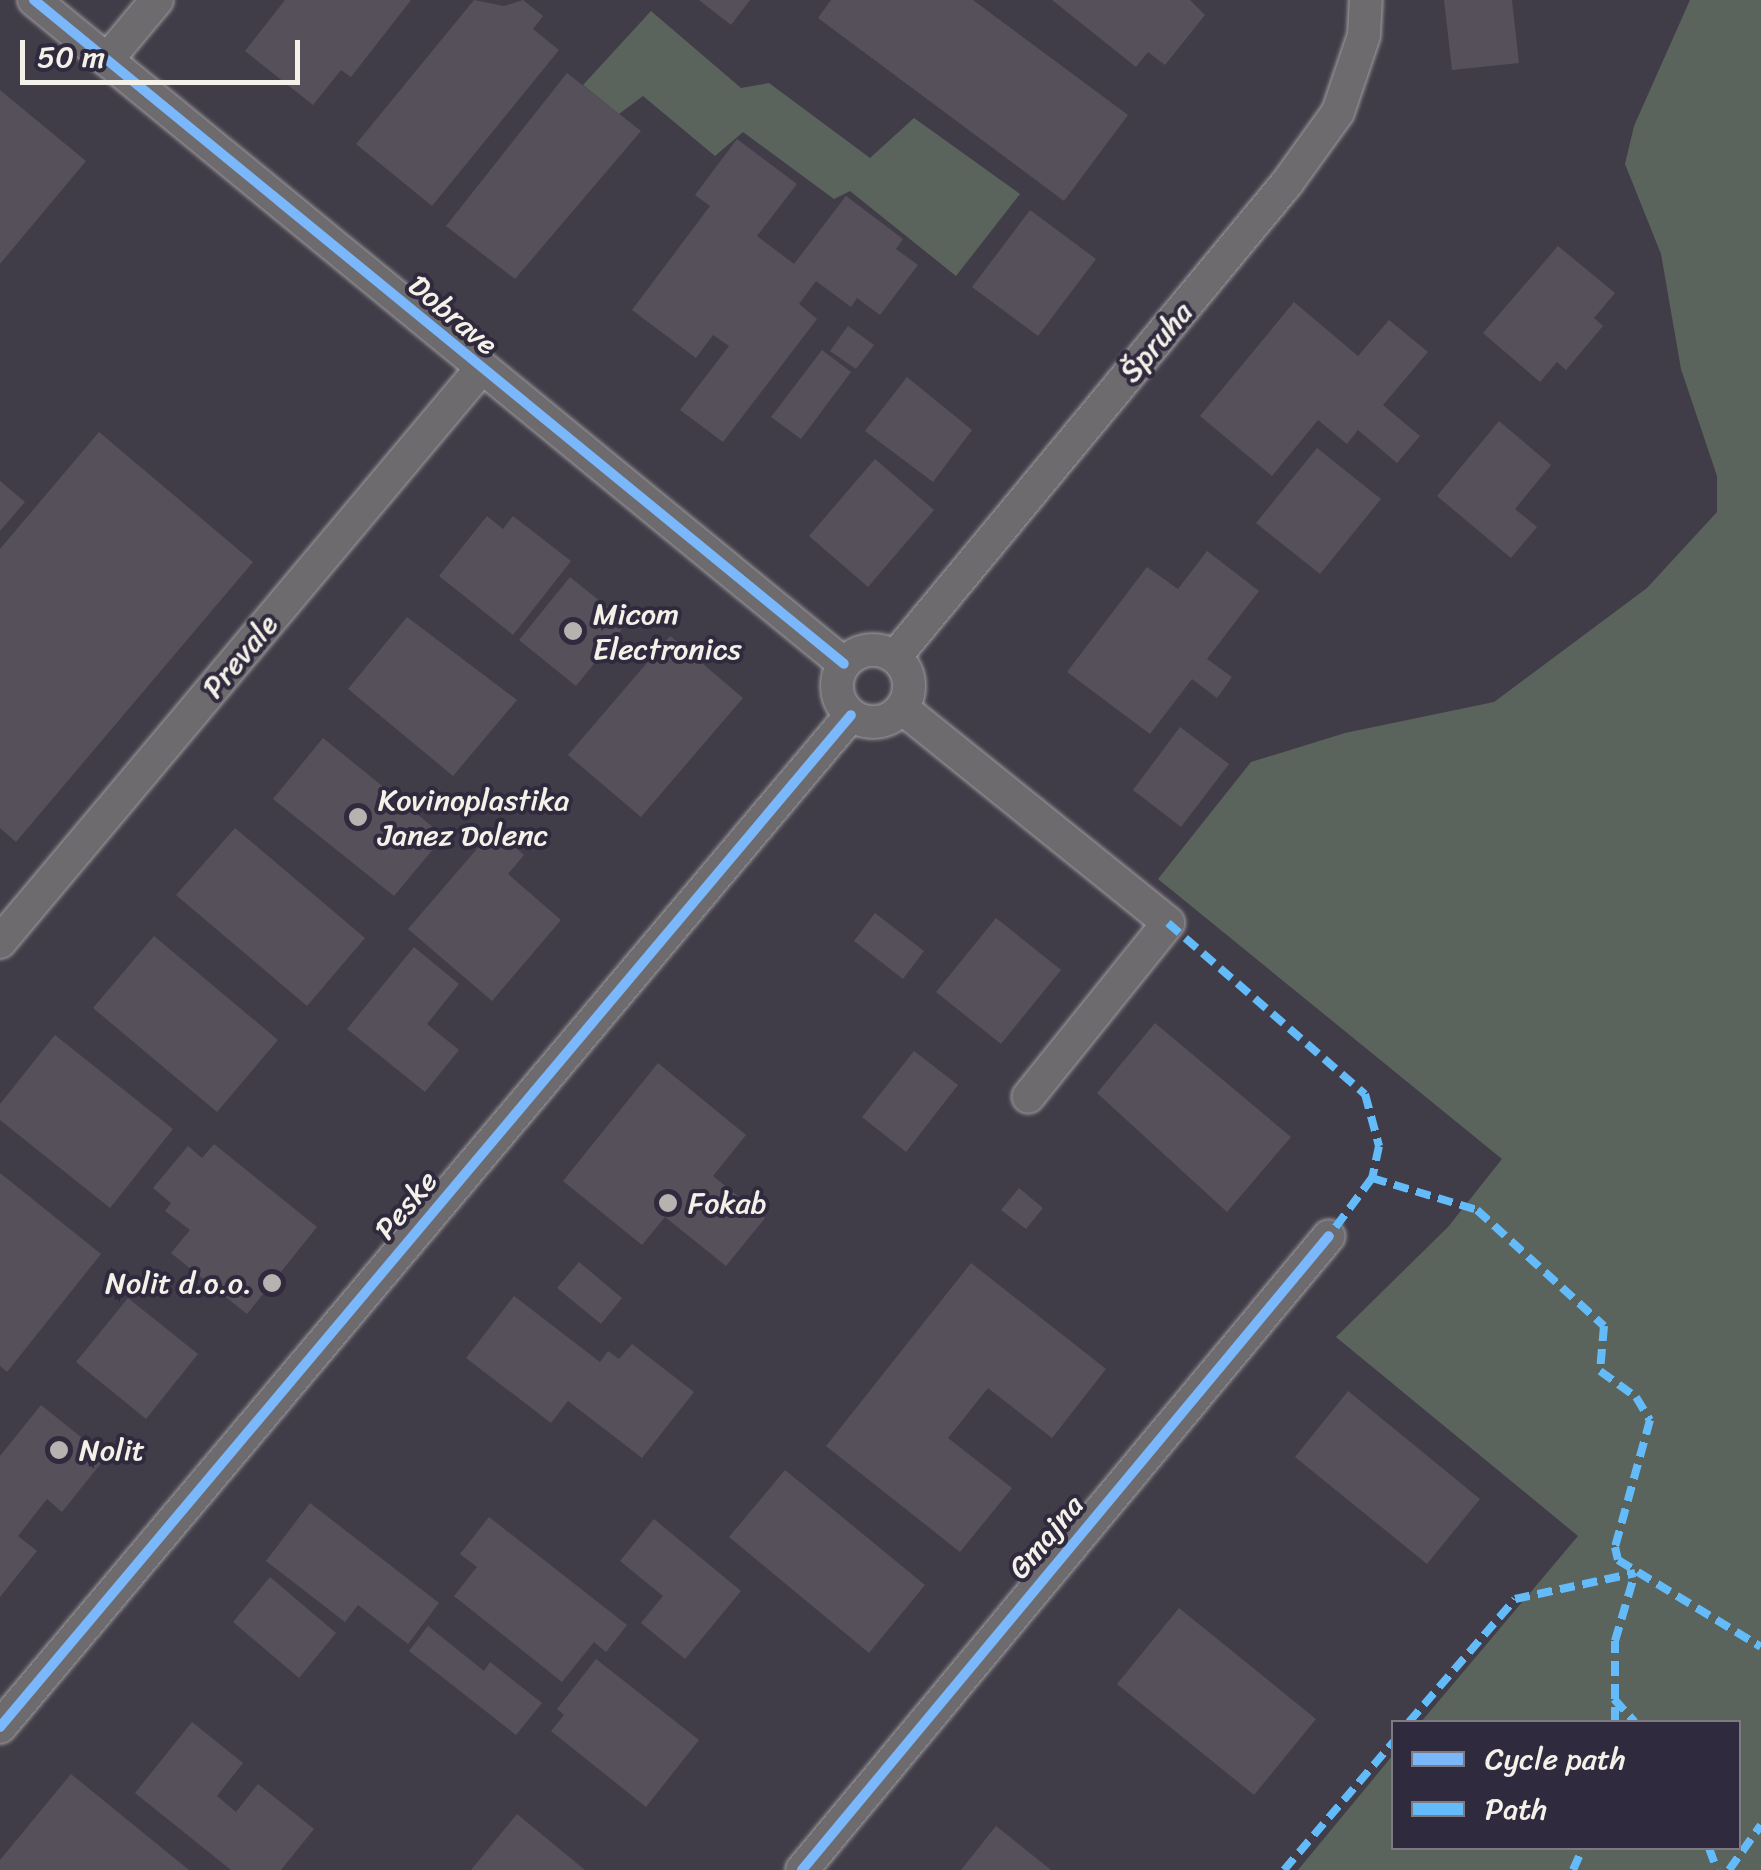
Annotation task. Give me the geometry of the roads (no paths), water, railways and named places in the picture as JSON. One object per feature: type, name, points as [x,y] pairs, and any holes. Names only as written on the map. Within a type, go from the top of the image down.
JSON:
[{"type":"street","name":"Dobrave","points":[[34,0],[480,370],[844,664]]},
{"type":"street","points":[[107,60],[157,0]]},
{"type":"street","name":"Špruha","points":[[895,657],[1287,183],[1338,112],[1364,35],[1366,0]]},
{"type":"street","name":"Prevale","points":[[0,942],[480,370]]},
{"type":"street","points":[[874,650],[895,657],[909,687],[902,708],[883,721],[851,715],[838,696],[844,664],[874,650]]},
{"type":"street","points":[[902,708],[1168,923],[1028,1097]]},
{"type":"street","name":"Peske","points":[[0,1727],[851,715]]},
{"type":"street","name":"Gmajna","points":[[802,1870],[1329,1236]]},
{"type":"place","name":"Micom Electronics","points":[[573,631]]},
{"type":"place","name":"Kovinoplastika Janez Dolenc","points":[[358,817]]},
{"type":"place","name":"Fokab","points":[[668,1203]]},
{"type":"place","name":"Nolit d.o.o.","points":[[272,1283]]},
{"type":"place","name":"Nolit","points":[[59,1450]]}]
